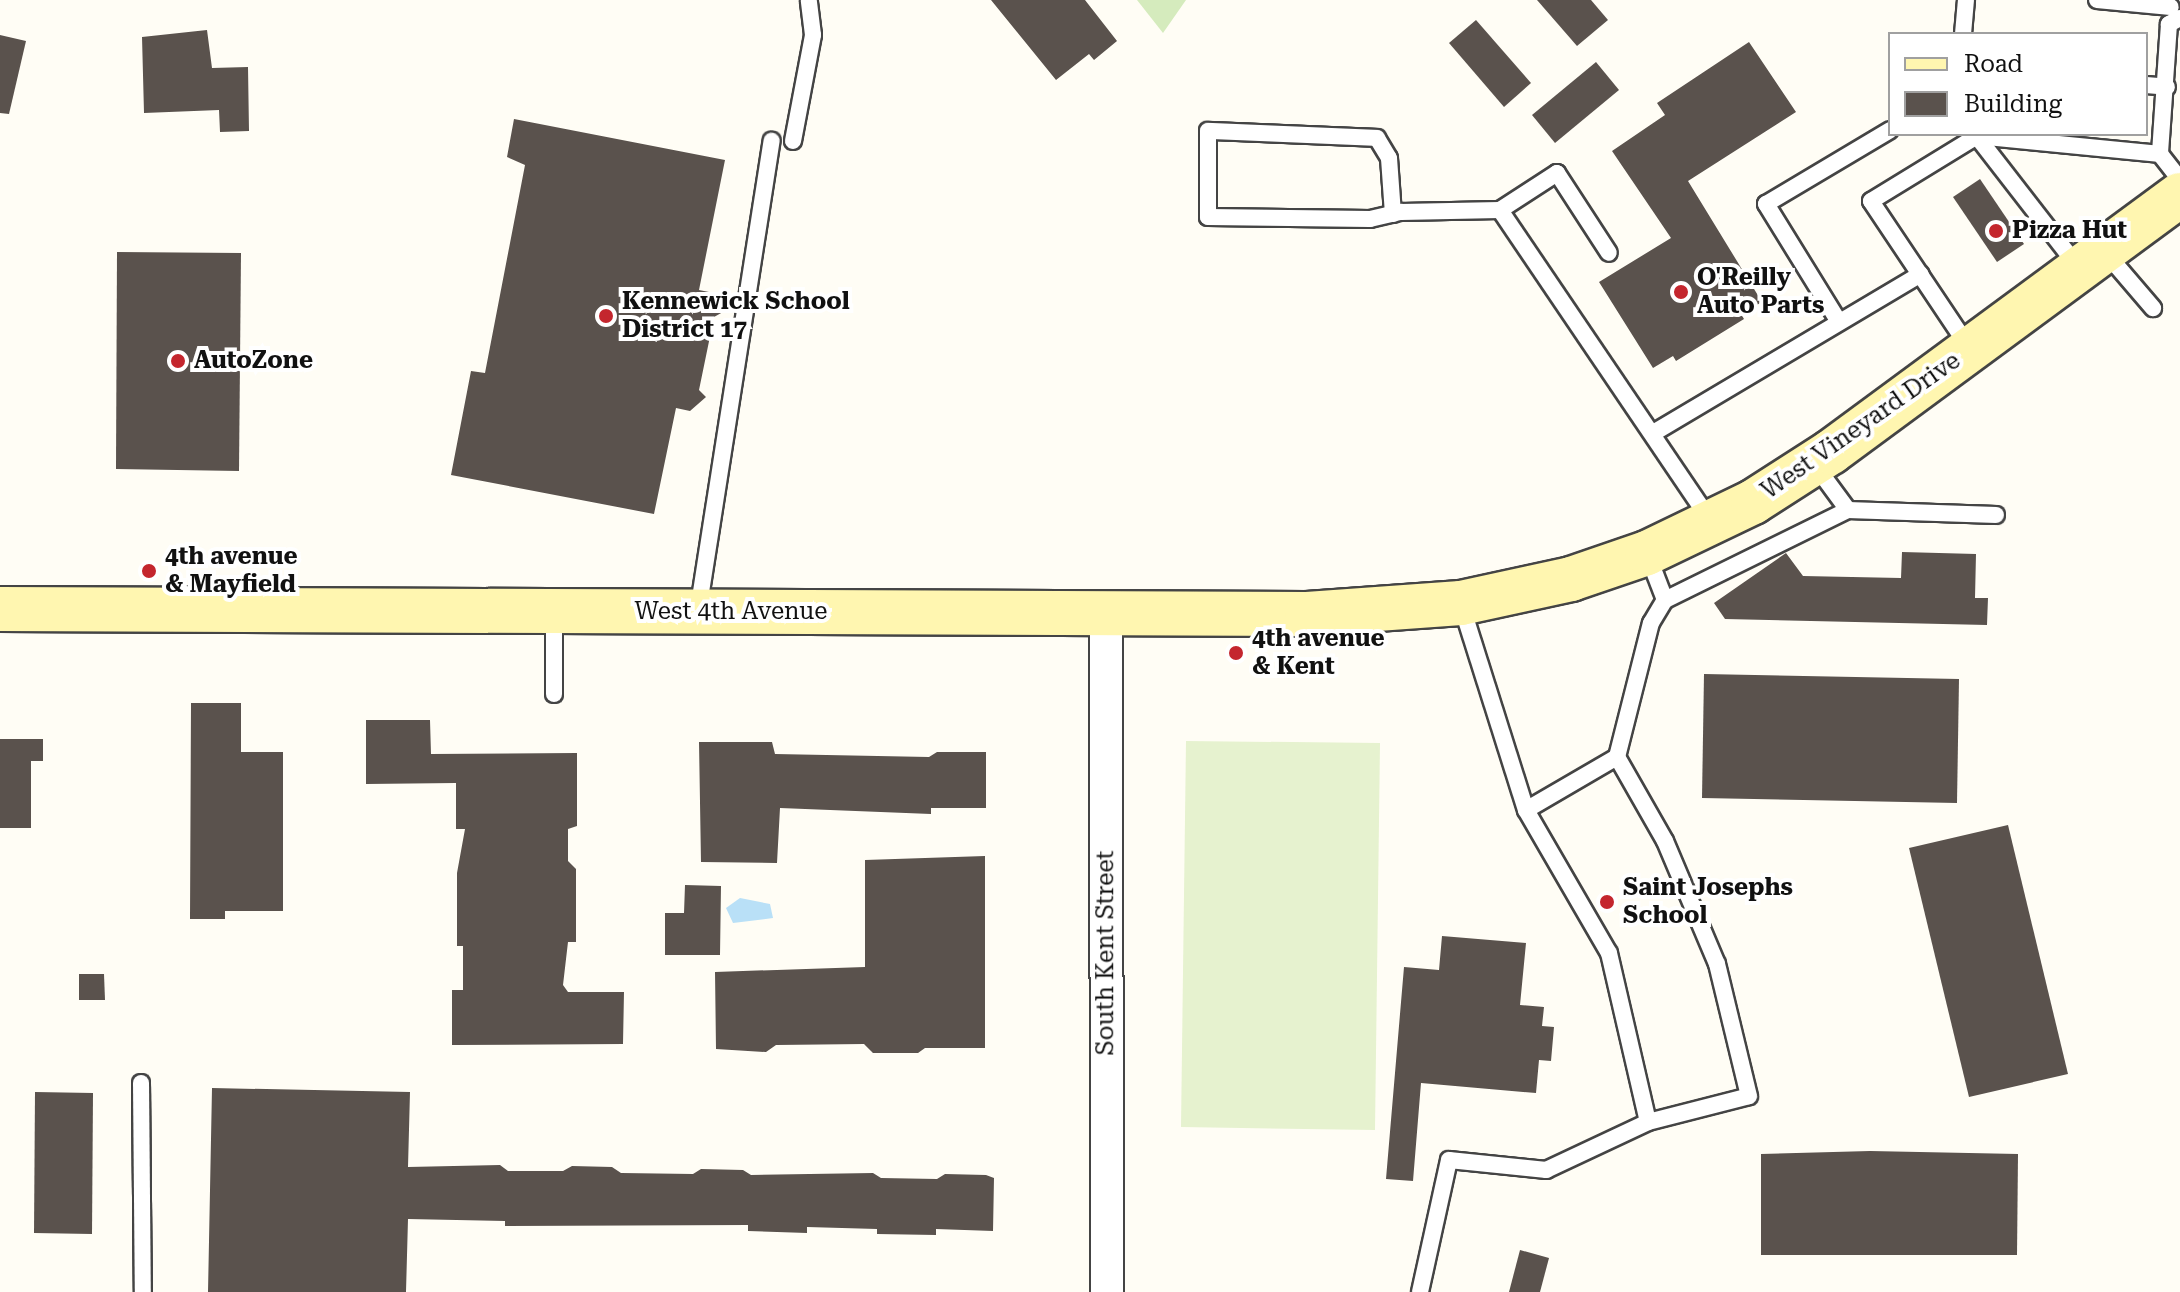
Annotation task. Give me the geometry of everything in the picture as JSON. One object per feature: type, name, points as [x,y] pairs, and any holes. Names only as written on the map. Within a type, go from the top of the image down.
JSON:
[{"type":"main road","name":"West Vineyard Drive","points":[[1461,603],[1571,579],[1647,553],[1712,522],[1814,463],[2180,195]]},
{"type":"main road","name":"West 4th Avenue","points":[[0,609],[1373,613],[1461,603]]},
{"type":"street","name":"South Kent Street","points":[[1106,614],[1107,1292]]},
{"type":"lane","points":[[793,141],[813,35],[809,0]]},
{"type":"lane","points":[[1963,32],[1966,0]]},
{"type":"lane","points":[[2097,0],[2173,12],[2160,154],[2180,180]]},
{"type":"lane","points":[[2148,85],[2167,87]]},
{"type":"lane","points":[[1393,214],[1389,158],[1377,138],[1208,131],[1208,217],[1370,219],[1393,214],[1500,210],[1557,173],[1609,253]]},
{"type":"lane","points":[[1839,322],[1766,204],[1888,131]]},
{"type":"lane","points":[[1970,349],[1871,201],[1974,136]]},
{"type":"lane","points":[[1977,136],[2092,260],[2153,308]]},
{"type":"lane","points":[[1986,136],[2160,154]]},
{"type":"lane","points":[[698,612],[772,141]]},
{"type":"lane","points":[[1500,210],[1655,432],[1712,522]]},
{"type":"lane","points":[[1655,432],[1921,274]]},
{"type":"lane","points":[[1814,463],[1848,510]]},
{"type":"lane","points":[[1420,1292],[1449,1160],[1546,1170],[1648,1122],[1749,1096],[1717,964],[1665,841],[1617,757],[1651,623],[1665,600],[1848,510],[1996,515]]},
{"type":"lane","points":[[1647,553],[1665,600]]},
{"type":"lane","points":[[1461,603],[1526,810],[1609,953],[1648,1122]]},
{"type":"lane","points":[[554,611],[554,694]]},
{"type":"lane","points":[[1526,810],[1617,757]]},
{"type":"lane","points":[[141,1083],[143,1292]]},
{"type":"green space","points":[[1137,0],[1186,0],[1163,33]]},
{"type":"green space","points":[[1186,741],[1380,743],[1375,1130],[1181,1127]]},
{"type":"water","points":[[740,898],[770,904],[773,918],[733,923],[726,908]]},
{"type":"building","points":[[991,0],[1085,0],[1117,41],[1094,60],[1089,54],[1056,80]]},
{"type":"building","points":[[1537,0],[1591,0],[1608,20],[1577,46]]},
{"type":"building","points":[[1476,20],[1531,83],[1504,107],[1449,43]]},
{"type":"building","points":[[207,30],[212,68],[248,67],[249,131],[220,132],[219,110],[144,113],[142,37]]},
{"type":"building","points":[[0,35],[26,41],[9,114],[0,113]]},
{"type":"building","points":[[1749,42],[1796,112],[1688,181],[1762,302],[1741,314],[1744,319],[1676,361],[1673,356],[1653,368],[1599,282],[1671,238],[1612,151],[1665,115],[1657,103]]},
{"type":"building","points":[[1596,62],[1619,90],[1555,143],[1532,115]]},
{"type":"building","name":"Kennewick School District 17","points":[[514,119],[725,160],[699,290],[714,293],[723,312],[714,317],[699,390],[706,397],[690,411],[676,408],[654,514],[451,475],[471,371],[485,373],[525,165],[507,157]]},
{"type":"building","name":"Pizza Hut","points":[[1980,179],[2024,244],[1997,262],[1953,197]]},
{"type":"building","name":"AutoZone","points":[[117,252],[241,253],[239,471],[116,469]]},
{"type":"building","points":[[1902,552],[1976,554],[1975,598],[1988,598],[1987,625],[1725,619],[1714,603],[1786,553],[1803,576],[1901,578]]},
{"type":"building","points":[[1704,674],[1959,679],[1957,803],[1702,798]]},
{"type":"building","points":[[191,703],[241,703],[241,752],[283,752],[283,911],[225,911],[225,919],[190,919]]},
{"type":"building","points":[[366,720],[430,720],[431,754],[577,753],[577,826],[568,829],[568,861],[576,869],[576,942],[568,942],[563,985],[568,992],[624,992],[623,1044],[452,1045],[452,990],[463,990],[463,946],[457,946],[457,873],[465,829],[456,829],[456,783],[366,784]]},
{"type":"building","points":[[0,739],[43,739],[43,761],[31,761],[31,828],[0,828]]},
{"type":"building","points":[[699,742],[772,742],[775,754],[929,757],[937,752],[986,752],[986,808],[931,808],[931,814],[780,808],[777,863],[701,862]]},
{"type":"building","points":[[2008,825],[2068,1074],[1969,1097],[1909,848]]},
{"type":"building","points":[[985,856],[985,1048],[925,1048],[918,1053],[873,1053],[864,1044],[776,1045],[766,1052],[716,1049],[715,972],[865,967],[865,860]]},
{"type":"building","points":[[685,885],[721,886],[720,955],[665,955],[665,913],[684,913]]},
{"type":"building","points":[[1442,936],[1526,943],[1520,1005],[1544,1007],[1542,1026],[1554,1027],[1551,1061],[1539,1060],[1536,1093],[1421,1083],[1413,1181],[1386,1179],[1404,967],[1439,970]]},
{"type":"building","points":[[79,974],[104,974],[105,1000],[79,1000]]},
{"type":"building","points":[[212,1088],[410,1092],[408,1167],[500,1165],[508,1171],[563,1171],[572,1166],[612,1167],[621,1173],[693,1174],[701,1169],[743,1170],[751,1175],[873,1173],[881,1178],[937,1179],[945,1174],[986,1175],[994,1178],[993,1231],[936,1229],[936,1235],[877,1234],[877,1229],[807,1227],[807,1233],[748,1231],[748,1225],[505,1226],[505,1221],[408,1219],[406,1292],[208,1292]]},
{"type":"building","points":[[35,1092],[93,1093],[92,1234],[34,1233]]},
{"type":"building","points":[[1870,1151],[2018,1154],[2017,1255],[1761,1255],[1761,1154]]},
{"type":"building","points":[[1520,1250],[1549,1258],[1540,1292],[1509,1292]]},
{"type":"place","name":"Pizza Hut","points":[[1996,231]]},
{"type":"place","name":"O'Reilly Auto Parts","points":[[1681,292]]},
{"type":"place","name":"Kennewick School District 17","points":[[606,316]]},
{"type":"place","name":"AutoZone","points":[[178,361]]},
{"type":"place","name":"4th avenue & Mayfield","points":[[149,571]]},
{"type":"place","name":"4th avenue & Kent","points":[[1236,653]]},
{"type":"place","name":"Saint Josephs School","points":[[1607,902]]}]
